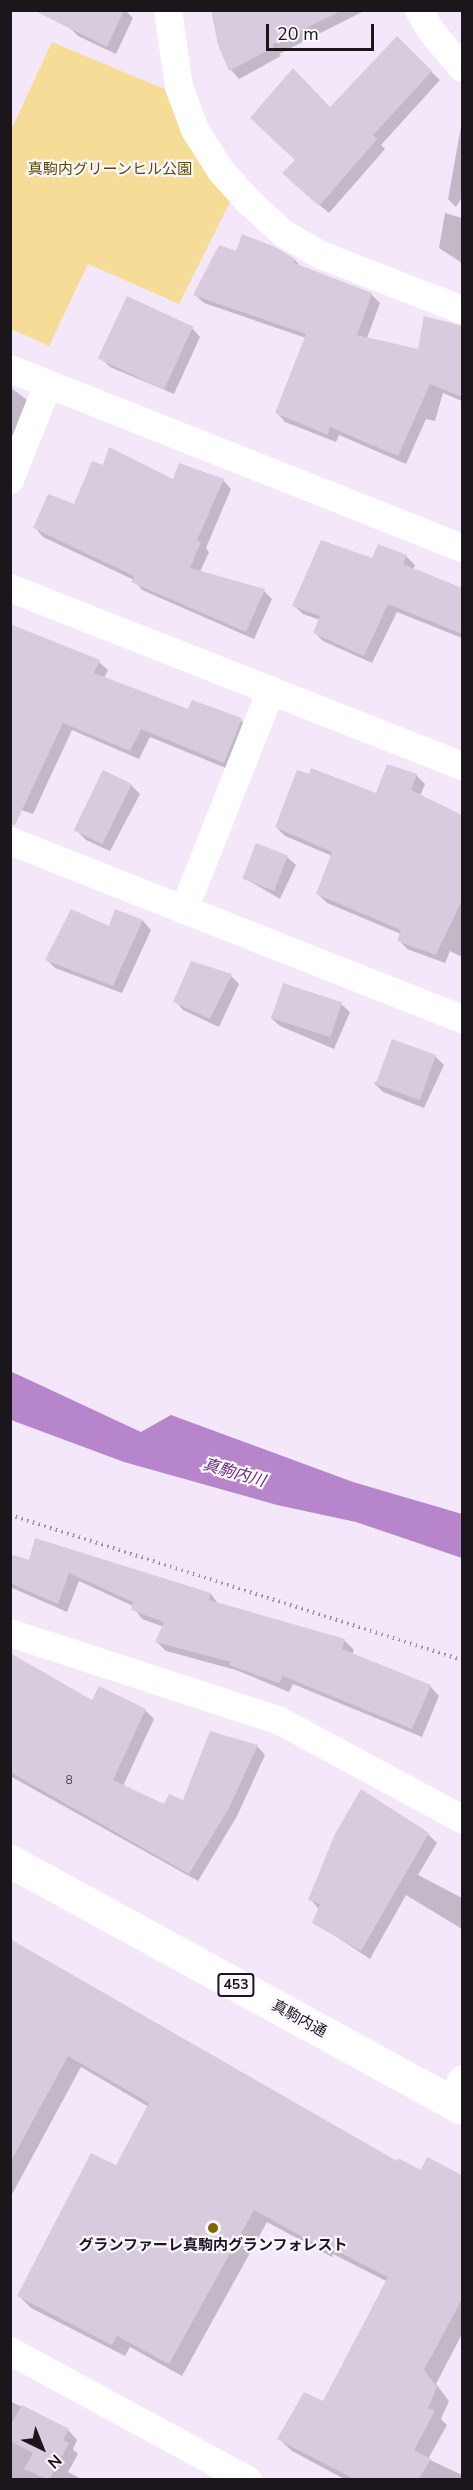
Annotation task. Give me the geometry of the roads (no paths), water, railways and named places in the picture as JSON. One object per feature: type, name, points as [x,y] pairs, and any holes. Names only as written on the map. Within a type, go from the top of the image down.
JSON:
[{"type":"highway","name":"真駒内通","points":[[10,1861],[458,2096]]},
{"type":"street","points":[[168,10],[179,87],[195,130],[221,171],[249,202],[283,233],[321,255],[462,310]]},
{"type":"street","points":[[419,10],[431,31],[462,68]]},
{"type":"street","points":[[10,369],[462,548]]},
{"type":"street","points":[[10,480],[48,384]]},
{"type":"street","points":[[10,588],[462,766]]},
{"type":"street","points":[[184,910],[271,690]]},
{"type":"street","points":[[10,841],[462,1019]]},
{"type":"street","points":[[10,1633],[278,1720],[462,1819]]},
{"type":"street","points":[[10,2351],[248,2480]]},
{"type":"water","name":"真駒内川","points":[[10,1371],[141,1432],[171,1415],[353,1482],[462,1514],[462,1558],[356,1522],[277,1505],[124,1462],[11,1420]]},
{"type":"place","name":"グランファーレ真駒内グランフォレスト","points":[[213,2228]]},
{"type":"park label","name":"真駒内グリーンヒル公園","points":[[110,170]]}]
